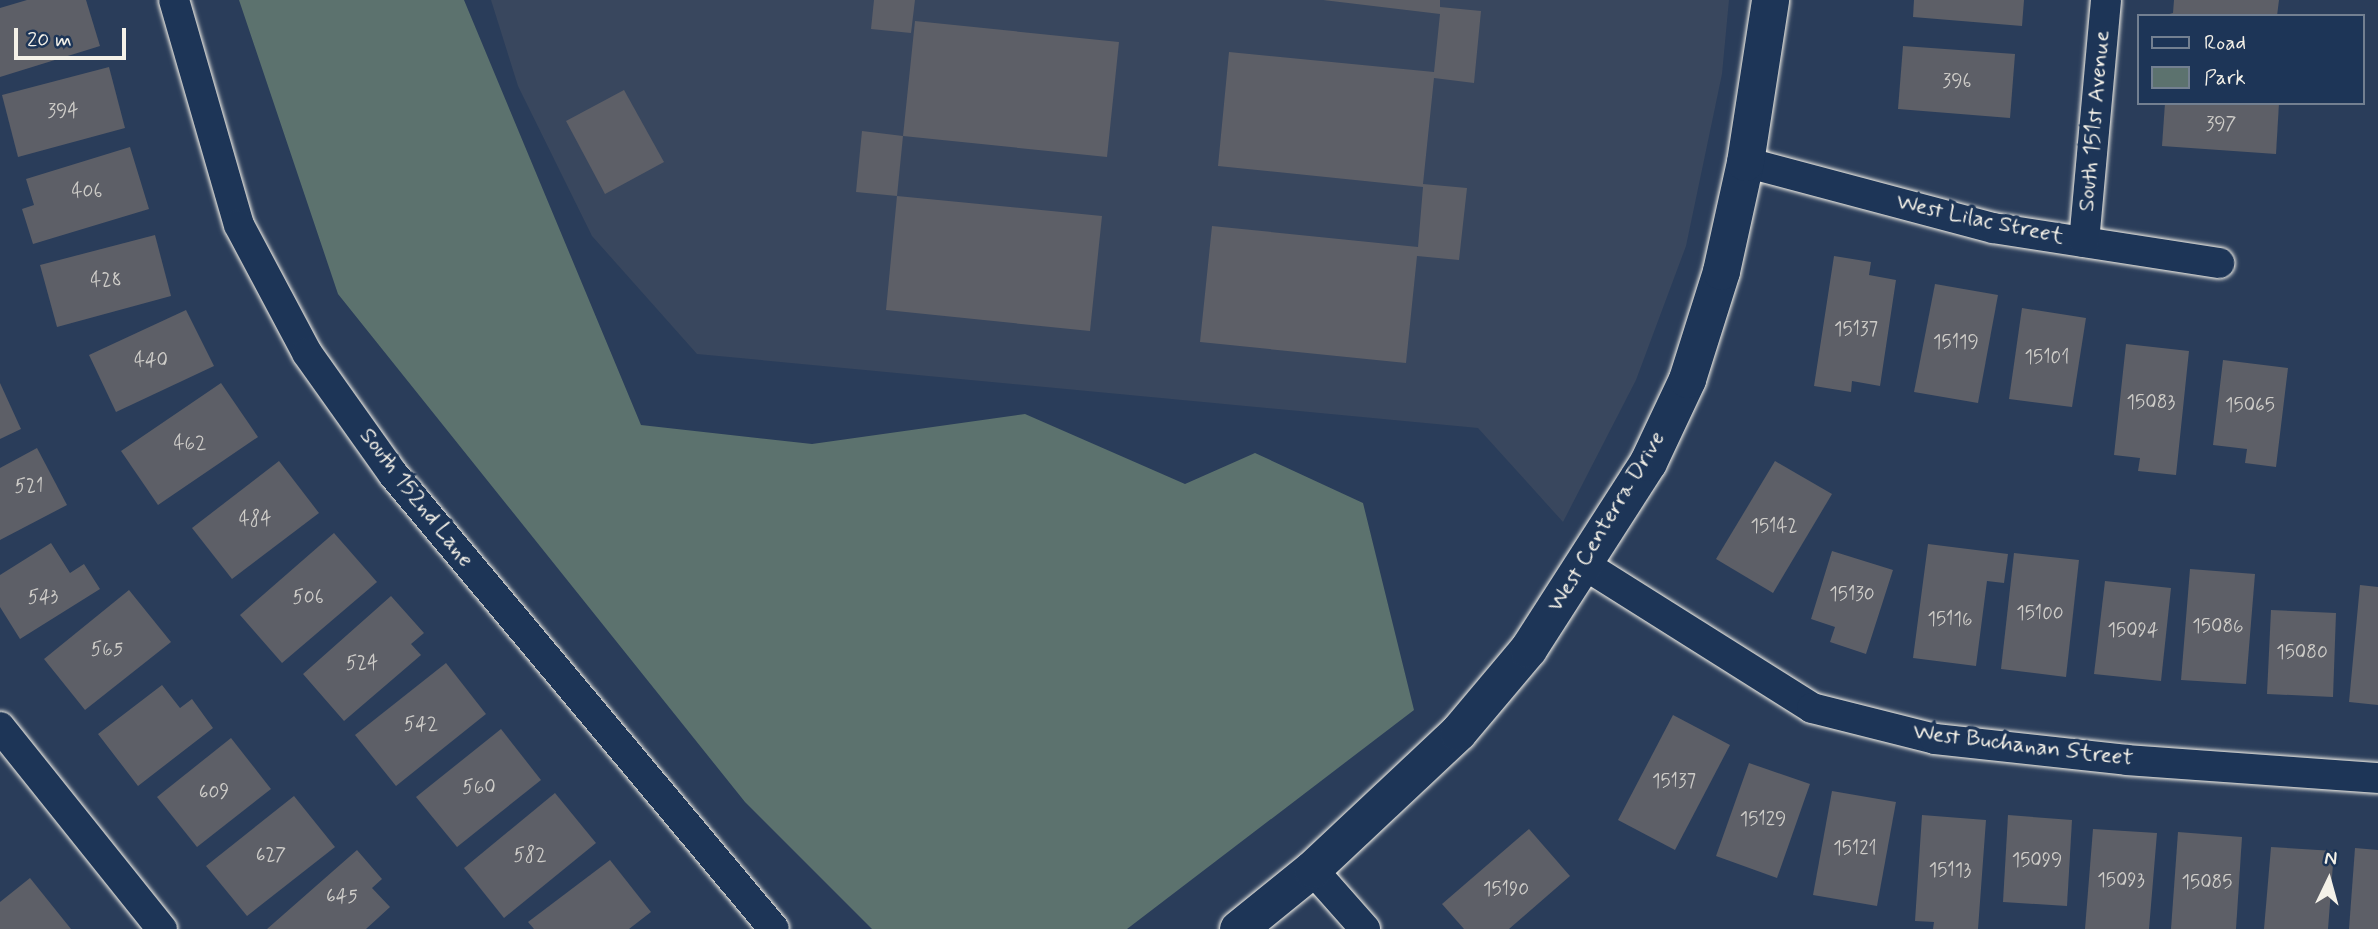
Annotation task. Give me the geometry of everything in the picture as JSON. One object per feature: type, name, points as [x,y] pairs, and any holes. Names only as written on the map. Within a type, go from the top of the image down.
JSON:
[{"type":"street","name":"South 152nd Lane","points":[[174,0],[239,225],[307,353],[393,474],[774,929]]},
{"type":"street","name":"West Centerra Drive","points":[[1238,929],[1312,869],[1458,732],[1528,649],[1585,565],[1648,462],[1687,379],[1721,271],[1745,162],[1770,0]]},
{"type":"street","name":"South 151st Avenue","points":[[2084,242],[2106,0]]},
{"type":"street","name":"West Lilac Street","points":[[1745,162],[1993,228],[2219,262]]},
{"type":"street","name":"West Buchanan Street","points":[[1585,565],[1812,708],[1935,739],[2127,760],[2378,778]]},
{"type":"street","points":[[0,727],[162,929]]},
{"type":"street","points":[[1312,869],[1365,929]]},
{"type":"shaded area","points":[[491,0],[1729,0],[1722,74],[1686,246],[1636,380],[1563,522],[1478,428],[697,354],[592,236],[518,86]]},
{"type":"green space","points":[[239,0],[464,0],[641,425],[812,444],[1025,414],[1185,484],[1255,453],[1363,503],[1414,710],[1127,929],[872,929],[745,802],[338,294]]},
{"type":"building","points":[[27,0],[86,0],[100,46],[0,77],[0,8]]},
{"type":"building","points":[[874,0],[915,0],[911,33],[871,29]]},
{"type":"building","points":[[1323,0],[1440,0],[1440,7],[1481,11],[1474,83],[1434,78],[1423,184],[1467,188],[1459,260],[1417,256],[1406,363],[1200,342],[1212,226],[1418,247],[1423,187],[1218,166],[1229,52],[1434,72],[1440,14]]},
{"type":"building","points":[[1914,0],[2024,0],[2022,26],[1913,17]]},
{"type":"building","points":[[2174,0],[2279,0],[2277,14],[2169,14],[2173,13]]},
{"type":"building","points":[[915,21],[1119,42],[1107,157],[903,136]]},
{"type":"building","points":[[1903,46],[2015,54],[2010,118],[1898,109]]},
{"type":"building","points":[[109,67],[125,128],[18,157],[2,95]]},
{"type":"building","points":[[624,90],[664,162],[605,194],[566,121]]},
{"type":"building","points":[[2165,105],[2279,105],[2276,154],[2162,146]]},
{"type":"building","points":[[862,131],[903,136],[897,196],[856,192]]},
{"type":"building","points":[[130,147],[149,209],[33,244],[22,209],[34,205],[26,179]]},
{"type":"building","points":[[897,196],[1102,216],[1090,331],[886,310]]},
{"type":"building","points":[[155,235],[171,296],[57,327],[40,265]]},
{"type":"building","points":[[1834,256],[1871,262],[1869,275],[1896,280],[1880,386],[1852,381],[1851,392],[1814,386]]},
{"type":"building","points":[[1935,284],[1998,295],[1978,403],[1914,392]]},
{"type":"building","points":[[2022,308],[2086,318],[2072,407],[2009,399]]},
{"type":"building","points":[[186,310],[214,366],[116,412],[89,355]]},
{"type":"building","points":[[2126,344],[2189,351],[2176,475],[2138,471],[2140,458],[2114,455]]},
{"type":"building","points":[[2223,360],[2288,368],[2276,467],[2245,463],[2247,449],[2213,445]]},
{"type":"building","points":[[0,383],[21,429],[0,439]]},
{"type":"building","points":[[221,383],[258,437],[158,505],[121,451]]},
{"type":"building","points":[[37,448],[67,505],[0,540],[0,468]]},
{"type":"building","points":[[279,461],[319,513],[232,579],[192,528]]},
{"type":"building","points":[[1775,461],[1832,494],[1773,593],[1716,559]]},
{"type":"building","points":[[334,533],[377,582],[282,663],[240,615]]},
{"type":"building","points":[[51,543],[70,573],[84,564],[100,589],[20,639],[0,607],[0,575]]},
{"type":"building","points":[[1928,544],[2008,554],[2004,583],[1987,581],[1976,666],[1913,658]]},
{"type":"building","points":[[1832,551],[1893,570],[1866,654],[1830,642],[1835,627],[1811,619]]},
{"type":"building","points":[[2014,553],[2079,560],[2066,677],[2001,669]]},
{"type":"building","points":[[2190,569],[2255,574],[2246,684],[2181,680]]},
{"type":"building","points":[[2105,581],[2171,588],[2161,681],[2094,674]]},
{"type":"building","points":[[2360,585],[2378,587],[2378,705],[2349,702]]},
{"type":"building","points":[[129,590],[171,642],[85,710],[44,659]]},
{"type":"building","points":[[391,596],[424,633],[411,644],[421,655],[344,721],[303,674]]},
{"type":"building","points":[[2271,610],[2336,613],[2333,697],[2267,694]]},
{"type":"building","points":[[446,663],[486,714],[396,786],[355,735]]},
{"type":"building","points":[[162,685],[180,708],[192,699],[213,728],[138,786],[98,734]]},
{"type":"building","points":[[1673,715],[1730,745],[1675,850],[1618,820]]},
{"type":"building","points":[[501,729],[541,780],[457,847],[416,797]]},
{"type":"building","points":[[231,738],[271,789],[197,847],[157,797]]},
{"type":"building","points":[[1749,763],[1810,784],[1777,878],[1716,856]]},
{"type":"building","points":[[1832,791],[1896,802],[1877,906],[1813,895]]},
{"type":"building","points":[[555,793],[596,843],[504,918],[464,868]]},
{"type":"building","points":[[294,796],[335,847],[247,916],[206,866]]},
{"type":"building","points":[[1922,815],[1986,820],[1978,929],[1933,929],[1934,922],[1915,921]]},
{"type":"building","points":[[2008,815],[2072,820],[2067,906],[2003,902]]},
{"type":"building","points":[[1529,829],[1570,876],[1509,929],[1464,929],[1442,904]]},
{"type":"building","points":[[2093,829],[2157,833],[2149,929],[2085,929]]},
{"type":"building","points":[[2178,832],[2242,837],[2236,929],[2171,929]]},
{"type":"building","points":[[2271,847],[2334,851],[2328,929],[2264,929]]},
{"type":"building","points":[[2355,848],[2378,850],[2378,929],[2349,929]]},
{"type":"building","points":[[357,850],[382,879],[372,888],[390,907],[366,929],[267,929]]},
{"type":"building","points":[[610,860],[651,912],[629,929],[534,929],[528,922]]},
{"type":"building","points":[[30,878],[71,929],[0,929],[0,902]]}]
